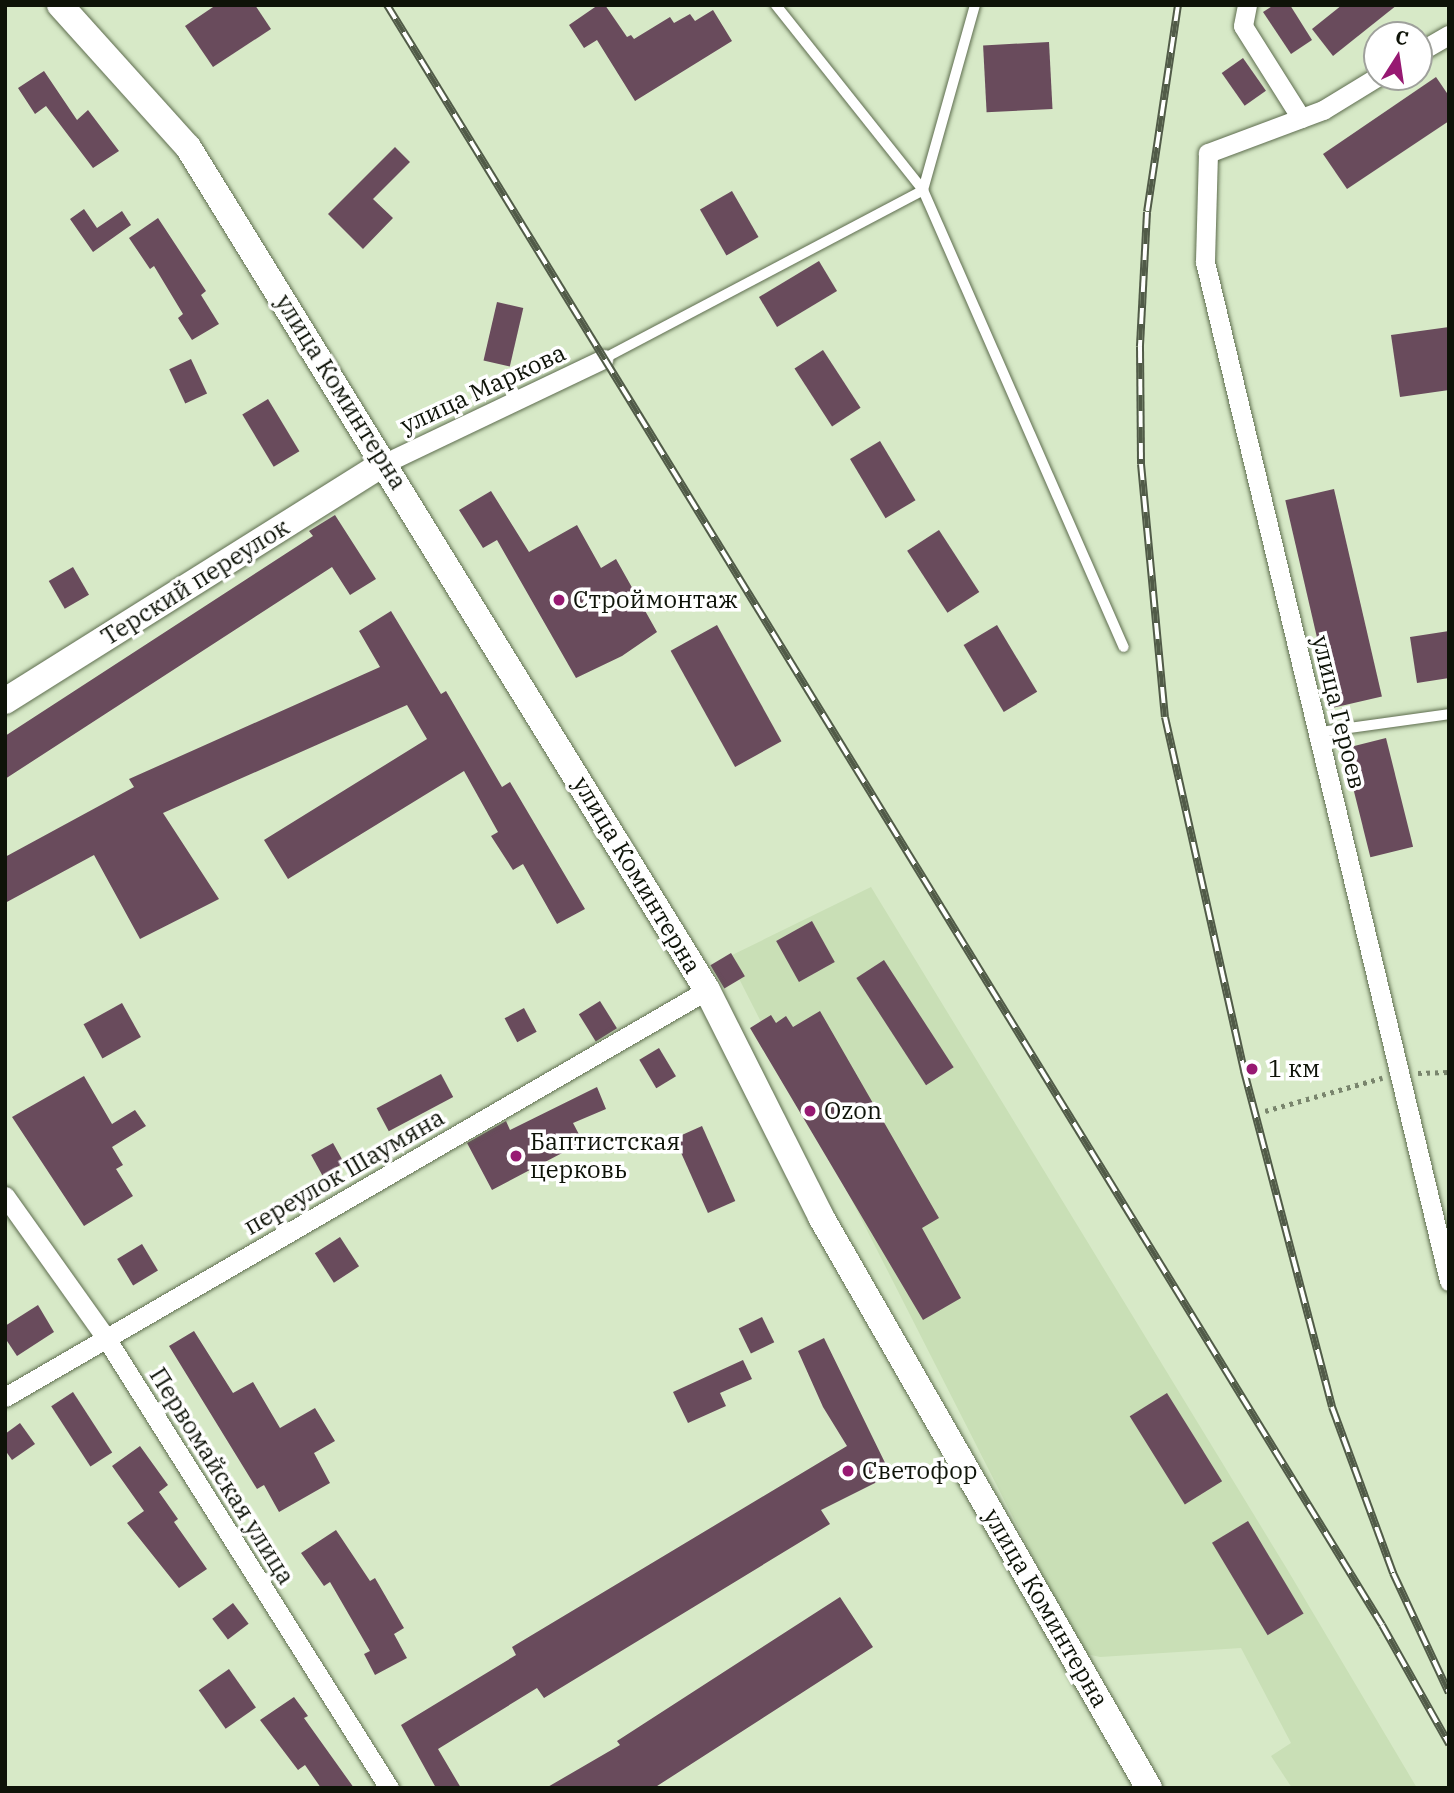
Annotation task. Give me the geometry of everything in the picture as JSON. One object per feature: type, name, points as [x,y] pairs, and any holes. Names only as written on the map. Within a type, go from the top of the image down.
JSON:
[{"type":"street","name":"улица Коминтерна","points":[[60,5],[188,147],[707,990],[821,1217],[1149,1788]]},
{"type":"street","points":[[1247,5],[1242,26],[1301,118],[1363,85]]},
{"type":"street","points":[[1433,45],[1449,36]]},
{"type":"street","name":"улица Героев","points":[[1301,118],[1208,153],[1205,262],[1259,499],[1320,732],[1449,1280]]},
{"type":"street","name":"улица Маркова","points":[[385,463],[603,359]]},
{"type":"street","name":"Терский переулок","points":[[5,701],[385,463]]},
{"type":"street","name":"переулок Шаумяна","points":[[5,1397],[707,990]]},
{"type":"street","name":"Первомайская улица","points":[[5,1196],[106,1338],[389,1788]]},
{"type":"lane","points":[[776,5],[923,190],[1124,647]]},
{"type":"lane","points":[[603,359],[923,190],[975,5]]},
{"type":"lane","points":[[1320,732],[1449,714]]},
{"type":"path","points":[[1265,1111],[1400,1073],[1449,1072]]},
{"type":"shaded area","points":[[871,887],[1287,1569],[1417,1788],[1292,1788],[1271,1756],[1291,1743],[1241,1648],[1100,1657],[1082,1653],[728,957]]},
{"type":"building","points":[[216,5],[255,5],[271,29],[213,67],[185,26]]},
{"type":"building","points":[[598,5],[605,5],[627,37],[631,35],[634,39],[670,17],[674,23],[690,14],[695,21],[713,10],[732,41],[635,101],[597,40],[584,48],[569,25]]},
{"type":"building","points":[[1274,5],[1290,5],[1312,40],[1291,54],[1263,12]]},
{"type":"building","points":[[1342,5],[1397,5],[1377,21],[1363,21],[1363,32],[1333,56],[1312,29]]},
{"type":"building","points":[[1049,42],[1053,109],[987,112],[983,45]]},
{"type":"building","points":[[1243,58],[1266,91],[1245,106],[1222,73]]},
{"type":"building","points":[[44,71],[77,120],[88,110],[119,151],[93,168],[46,106],[35,114],[18,88]]},
{"type":"building","points":[[1436,77],[1449,96],[1449,121],[1347,189],[1323,154],[1415,91],[1433,91],[1433,79]]},
{"type":"building","points":[[395,147],[410,162],[373,199],[393,218],[363,249],[328,214]]},
{"type":"building","points":[[732,191],[758,237],[726,255],[700,210]]},
{"type":"building","points":[[84,209],[97,228],[122,211],[131,225],[93,252],[70,219]]},
{"type":"building","points":[[158,218],[206,291],[201,295],[219,324],[192,340],[178,318],[183,314],[154,266],[150,269],[129,238]]},
{"type":"building","points":[[819,261],[837,291],[777,327],[759,297]]},
{"type":"building","points":[[497,302],[523,308],[510,367],[484,360]]},
{"type":"building","points":[[1449,327],[1449,390],[1400,397],[1391,335]]},
{"type":"building","points":[[823,350],[861,408],[832,426],[794,369]]},
{"type":"building","points":[[191,359],[207,393],[185,404],[169,369]]},
{"type":"building","points":[[268,399],[299,451],[274,467],[242,414]]},
{"type":"building","points":[[880,441],[916,500],[886,518],[850,459]]},
{"type":"building","points":[[1334,489],[1382,697],[1333,708],[1285,500]]},
{"type":"building","name":"Строймонтаж","points":[[491,491],[529,552],[577,525],[601,568],[616,559],[657,632],[622,656],[576,678],[497,540],[483,548],[459,510]]},
{"type":"building","points":[[335,515],[376,579],[350,595],[332,567],[5,779],[5,736],[313,536],[309,531]]},
{"type":"building","points":[[939,530],[979,592],[947,613],[907,551]]},
{"type":"building","points":[[73,567],[89,595],[65,609],[49,581]]},
{"type":"building","points":[[391,611],[441,694],[446,691],[502,787],[510,782],[585,909],[557,924],[523,864],[513,870],[491,836],[498,832],[464,771],[288,879],[264,840],[427,739],[407,705],[163,813],[219,899],[140,939],[94,855],[5,903],[5,857],[134,787],[129,779],[380,667],[359,631]]},
{"type":"building","points":[[717,625],[781,741],[735,767],[671,651]]},
{"type":"building","points":[[997,625],[1037,692],[1004,712],[964,645]]},
{"type":"building","points":[[1449,631],[1449,678],[1417,683],[1410,637]]},
{"type":"building","points":[[1386,738],[1413,847],[1370,857],[1343,749]]},
{"type":"building","points":[[812,921],[835,962],[799,982],[776,941]]},
{"type":"building","points":[[731,953],[745,976],[724,989],[710,965]]},
{"type":"building","points":[[884,960],[954,1067],[926,1085],[856,978]]},
{"type":"building","points":[[600,1001],[617,1028],[596,1041],[579,1014]]},
{"type":"building","points":[[122,1003],[141,1037],[102,1058],[84,1024]]},
{"type":"building","points":[[524,1008],[537,1032],[517,1042],[505,1018]]},
{"type":"building","points":[[820,1011],[939,1218],[922,1228],[961,1298],[923,1320],[750,1028],[771,1015],[776,1023],[786,1016],[793,1027]]},
{"type":"building","points":[[659,1048],[676,1076],[656,1088],[639,1060]]},
{"type":"building","points":[[441,1074],[453,1097],[389,1131],[377,1108]]},
{"type":"building","points":[[84,1076],[112,1124],[135,1110],[146,1126],[112,1147],[123,1165],[116,1169],[133,1196],[84,1226],[12,1117]]},
{"type":"building","name":"Баптистская церковь","points":[[597,1087],[606,1109],[573,1123],[583,1142],[492,1190],[467,1143],[506,1121],[510,1130]]},
{"type":"building","points":[[702,1126],[735,1201],[708,1213],[675,1138]]},
{"type":"building","points":[[333,1143],[344,1163],[322,1175],[311,1155]]},
{"type":"building","points":[[340,1237],[359,1266],[334,1283],[315,1253]]},
{"type":"building","points":[[142,1244],[158,1271],[133,1286],[117,1259]]},
{"type":"building","points":[[38,1305],[54,1332],[17,1356],[5,1338],[5,1326]]},
{"type":"building","points":[[762,1317],[774,1342],[751,1354],[739,1328]]},
{"type":"building","points":[[194,1331],[233,1393],[253,1382],[280,1428],[315,1408],[335,1441],[314,1453],[330,1483],[279,1512],[264,1485],[257,1489],[169,1346]]},
{"type":"building","points":[[824,1338],[891,1475],[821,1510],[830,1524],[544,1698],[537,1688],[438,1749],[461,1788],[436,1788],[401,1725],[516,1655],[512,1647],[847,1446],[823,1407],[798,1351]]},
{"type":"building","points":[[743,1360],[752,1379],[720,1393],[726,1406],[688,1423],[673,1392]]},
{"type":"building","points":[[73,1392],[112,1452],[90,1467],[51,1406]]},
{"type":"building","points":[[1167,1393],[1222,1481],[1185,1505],[1130,1416]]},
{"type":"building","points":[[20,1423],[35,1444],[12,1460],[5,1450],[5,1434]]},
{"type":"building","points":[[140,1446],[168,1485],[159,1492],[178,1519],[174,1522],[207,1569],[179,1588],[127,1523],[144,1511],[112,1466]]},
{"type":"building","points":[[1248,1521],[1304,1614],[1268,1635],[1212,1543]]},
{"type":"building","points":[[336,1530],[370,1581],[375,1578],[404,1628],[394,1634],[407,1658],[375,1675],[364,1654],[370,1651],[330,1582],[324,1586],[301,1553]]},
{"type":"building","points":[[840,1597],[873,1647],[654,1788],[546,1788],[620,1745],[617,1741]]},
{"type":"building","points":[[233,1603],[249,1624],[228,1639],[212,1619]]},
{"type":"building","points":[[229,1669],[256,1708],[226,1729],[199,1690]]},
{"type":"building","points":[[294,1697],[308,1716],[304,1718],[354,1788],[321,1788],[305,1765],[298,1770],[260,1720]]},
{"type":"railway","points":[[387,5],[1382,1625],[1449,1744]]},
{"type":"railway","points":[[1178,5],[1147,212],[1140,347],[1141,464],[1165,717],[1244,1071],[1332,1407],[1393,1573],[1449,1693]]},
{"type":"place","name":"Строймонтаж","points":[[559,600]]},
{"type":"place","name":"1 км","points":[[1252,1069]]},
{"type":"place","name":"Ozon","points":[[810,1111]]},
{"type":"place","name":"Баптистская церковь","points":[[516,1156]]},
{"type":"place","name":"Светофор","points":[[848,1471]]}]
